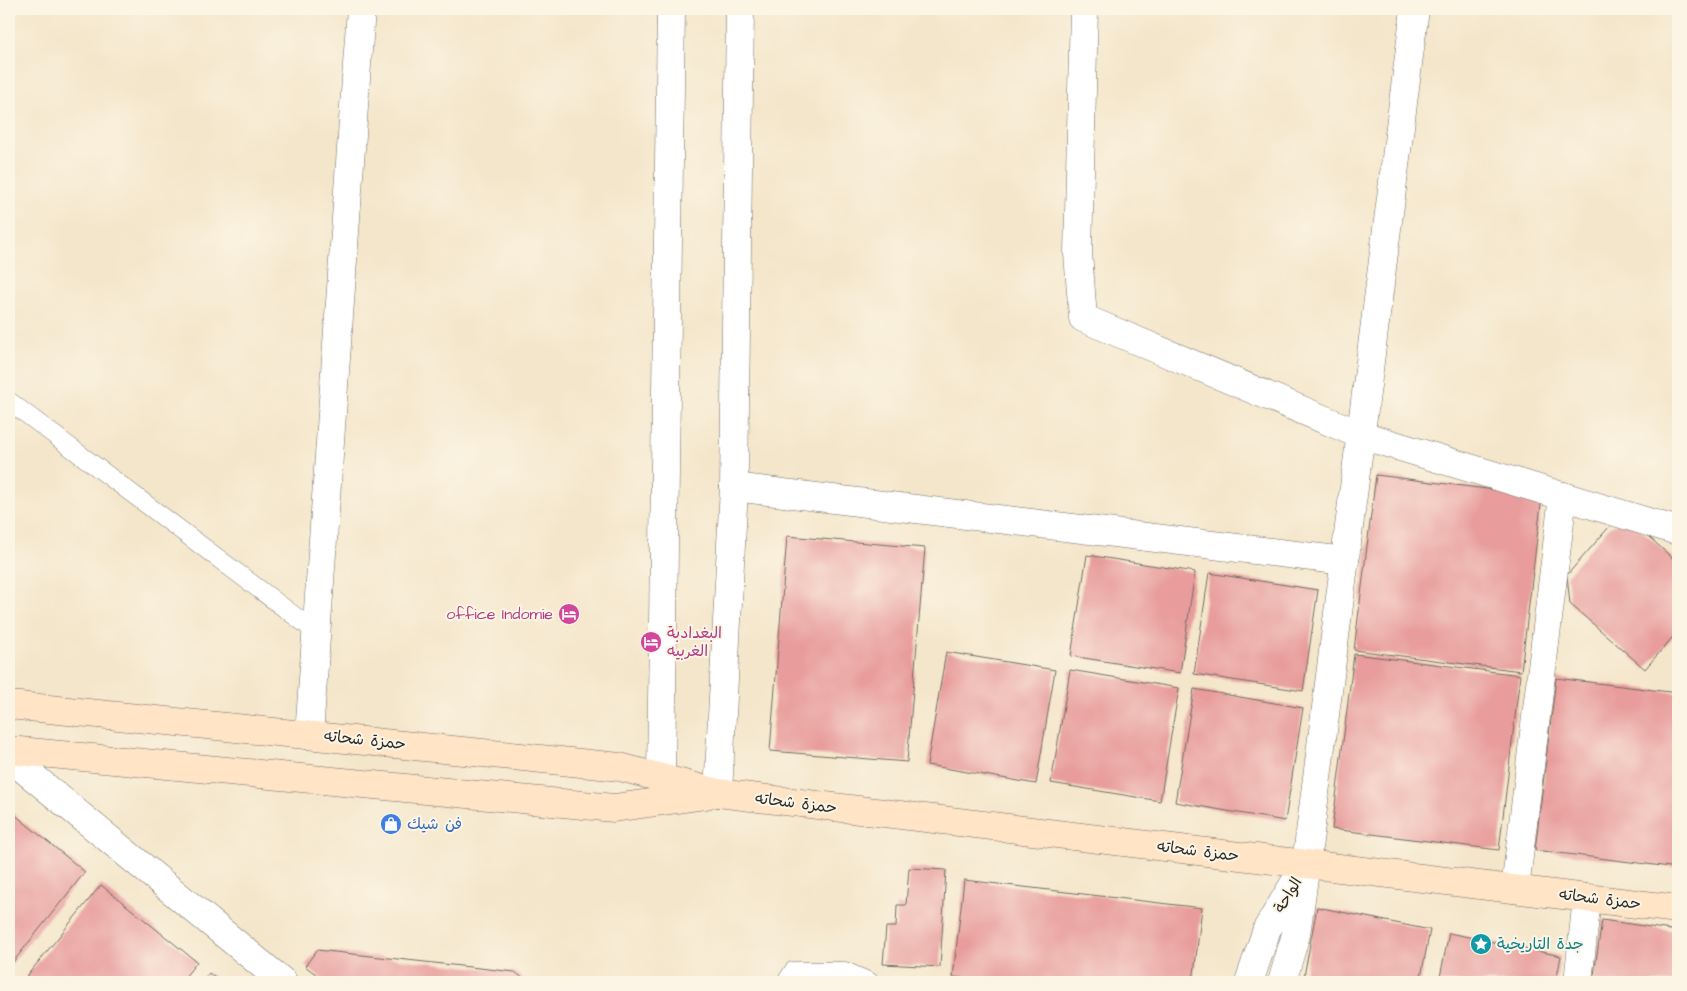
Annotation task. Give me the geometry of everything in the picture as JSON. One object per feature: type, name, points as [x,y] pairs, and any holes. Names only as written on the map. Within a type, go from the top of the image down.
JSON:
[{"type":"main road","name":"حمزة شحاته","points":[[9,705],[620,767],[718,793],[1678,909]]},
{"type":"main road","name":"حمزة شحاته","points":[[9,750],[614,808],[718,793]]},
{"type":"street","points":[[309,734],[362,9]]},
{"type":"street","points":[[661,778],[671,9]]},
{"type":"street","points":[[718,793],[734,487],[740,9]]},
{"type":"street","points":[[1084,9],[1078,252],[1083,318],[1361,435],[1678,531]]},
{"type":"street","points":[[1306,864],[1415,9]]},
{"type":"street","points":[[734,487],[1345,561]]},
{"type":"street","points":[[1515,889],[1563,496]]},
{"type":"street","points":[[9,757],[283,982]]},
{"type":"street","name":"الواحة","points":[[1249,982],[1267,929],[1306,864]]},
{"type":"street","name":"الواحة","points":[[1282,982],[1296,934],[1306,864]]},
{"type":"street","points":[[1578,982],[1587,898]]},
{"type":"lane","points":[[9,401],[316,632]]},
{"type":"lane","points":[[786,982],[794,971],[845,970],[870,982]]},
{"type":"building","points":[[1376,475],[1542,496],[1521,671],[1354,650]]},
{"type":"building","points":[[1630,520],[1678,563],[1678,631],[1645,669],[1570,604],[1567,575],[1610,526]]},
{"type":"building","points":[[787,536],[925,548],[907,762],[770,751]]},
{"type":"building","points":[[1087,555],[1195,572],[1180,673],[1071,656]]},
{"type":"building","points":[[1209,573],[1318,590],[1303,691],[1194,674]]},
{"type":"building","points":[[946,652],[1055,670],[1036,784],[927,765]]},
{"type":"building","points":[[1354,654],[1520,675],[1499,850],[1332,829]]},
{"type":"building","points":[[1070,670],[1179,688],[1160,801],[1051,783]]},
{"type":"building","points":[[1556,678],[1678,693],[1678,868],[1535,850]]},
{"type":"building","points":[[1194,689],[1303,708],[1285,821],[1175,802]]},
{"type":"building","points":[[9,810],[85,872],[9,967]]},
{"type":"building","points":[[909,868],[946,870],[940,967],[883,964],[886,927],[896,927],[897,905],[906,905]]},
{"type":"building","points":[[964,880],[1202,908],[1193,982],[993,982],[953,977]]},
{"type":"building","points":[[101,885],[197,962],[181,982],[22,982]]},
{"type":"building","points":[[1317,907],[1430,930],[1420,982],[1303,982]]},
{"type":"building","points":[[1602,920],[1678,931],[1678,982],[1593,982]]},
{"type":"building","points":[[1449,933],[1561,956],[1556,982],[1439,982]]},
{"type":"building","points":[[317,950],[515,972],[528,982],[326,982],[305,966]]},
{"type":"building","points":[[209,973],[220,982],[202,982]]},
{"type":"place","name":"office Indomie","points":[[569,614]]},
{"type":"place","name":"البغدادبة الغربيه","points":[[651,642]]},
{"type":"place","name":"فن شيك","points":[[391,824]]},
{"type":"place","name":"جدة التاريخية","points":[[1481,944]]}]
